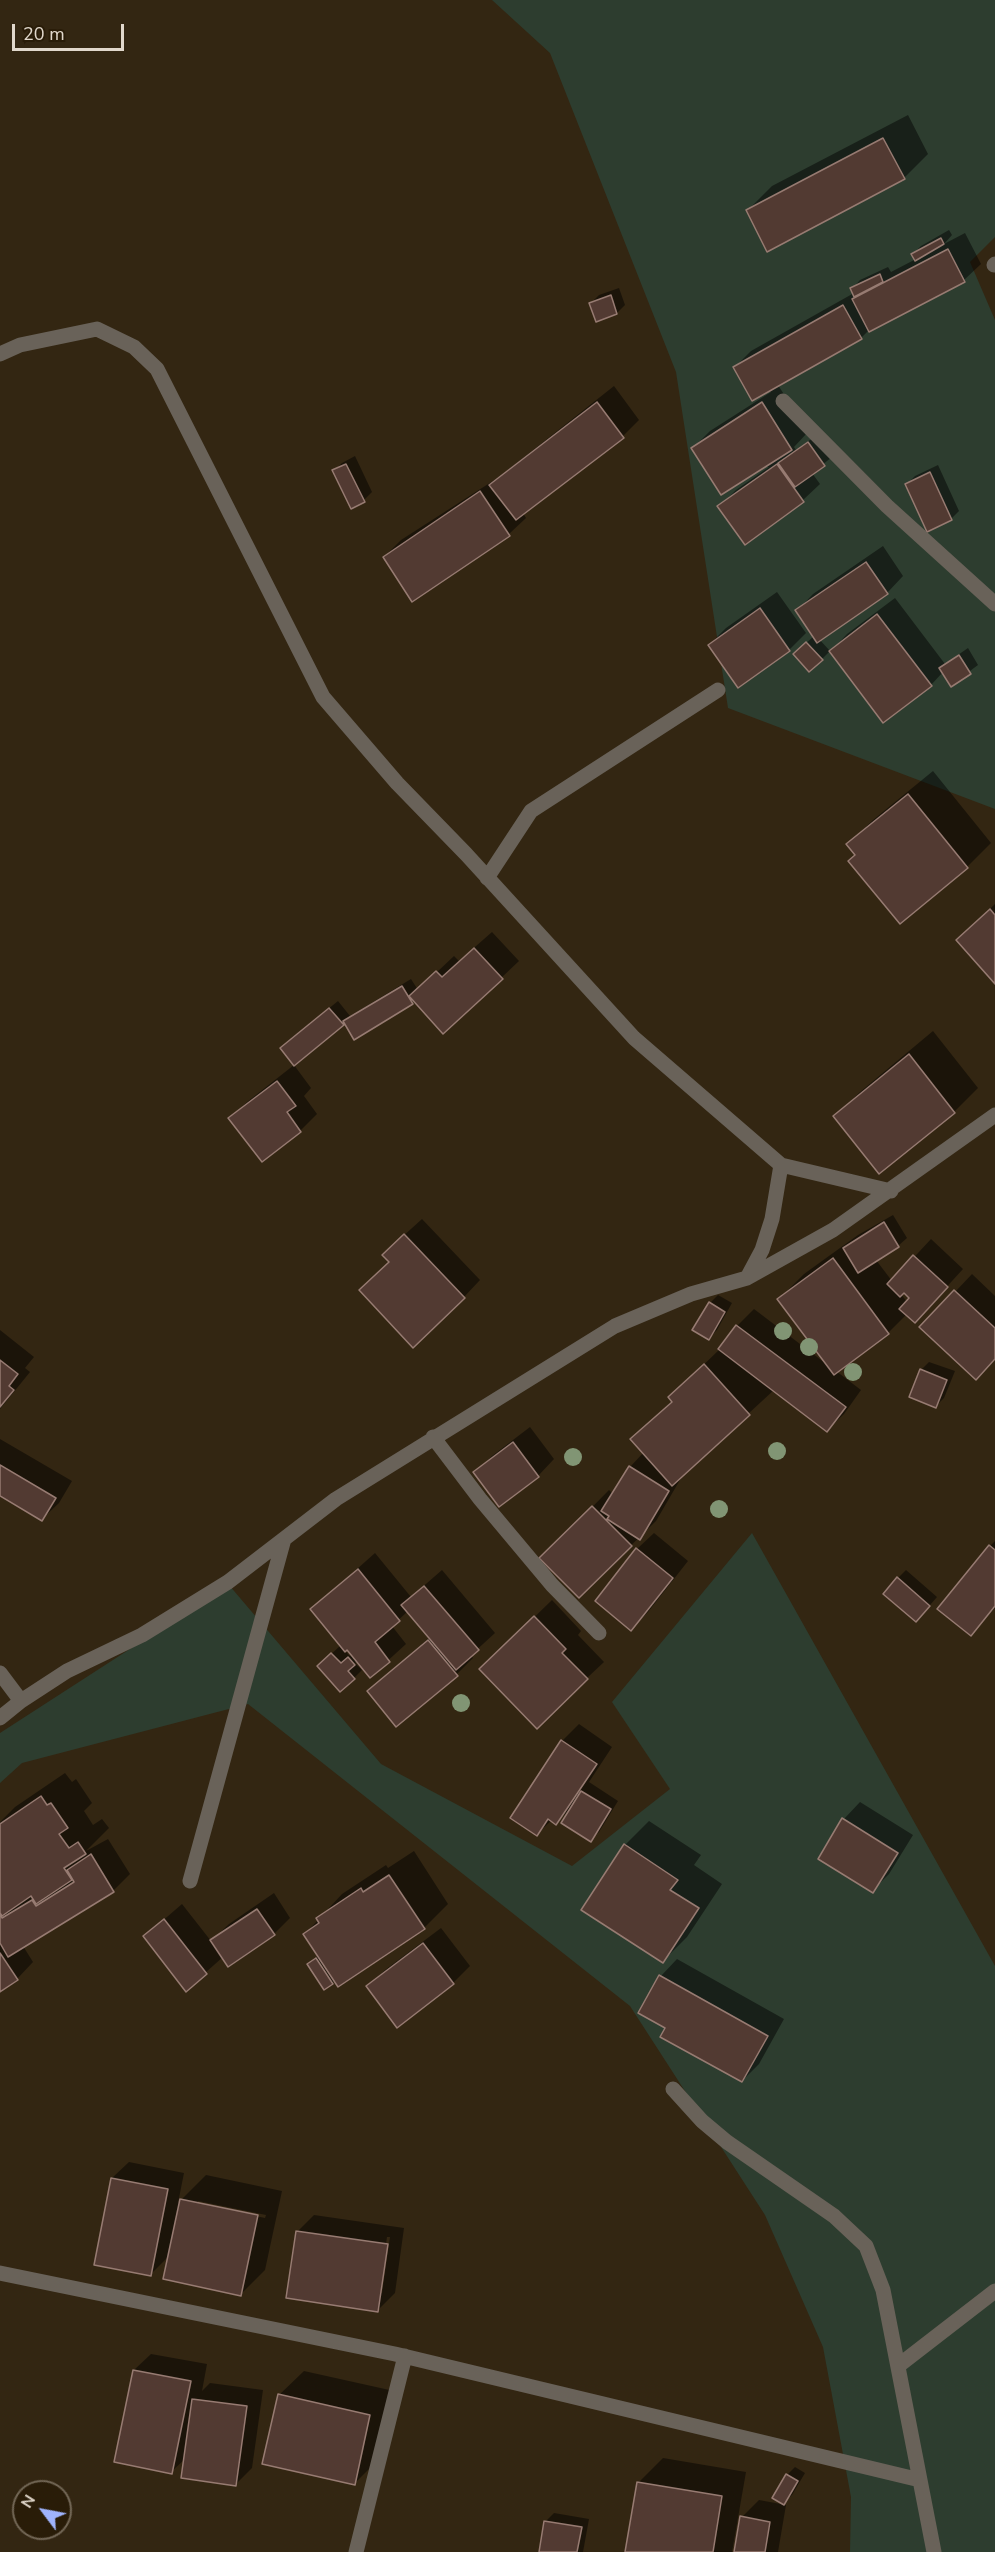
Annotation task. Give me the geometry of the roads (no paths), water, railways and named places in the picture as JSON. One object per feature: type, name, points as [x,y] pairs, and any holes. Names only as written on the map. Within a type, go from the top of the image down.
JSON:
[{"type":"street","points":[[0,354],[20,345],[97,329],[134,347],[157,369],[323,697],[397,783],[634,1038],[781,1165],[891,1191]]},
{"type":"street","points":[[783,401],[887,506],[995,604]]},
{"type":"street","points":[[487,878],[531,811],[718,690]]},
{"type":"street","points":[[0,1718],[21,1701],[67,1671],[151,1629],[228,1582],[336,1498],[615,1326],[691,1294],[747,1278],[833,1230],[995,1115]]},
{"type":"street","points":[[747,1278],[762,1250],[772,1219],[781,1165]]},
{"type":"street","points":[[433,1437],[480,1499],[552,1585],[599,1634]]},
{"type":"street","points":[[190,1881],[284,1539]]},
{"type":"street","points":[[0,1673],[21,1701]]},
{"type":"street","points":[[673,2089],[702,2121],[727,2142],[834,2216],[866,2246],[883,2290],[934,2552]]},
{"type":"street","points":[[0,2273],[405,2356],[920,2480]]},
{"type":"street","points":[[898,2366],[995,2291]]},
{"type":"street","points":[[356,2552],[405,2356]]}]
